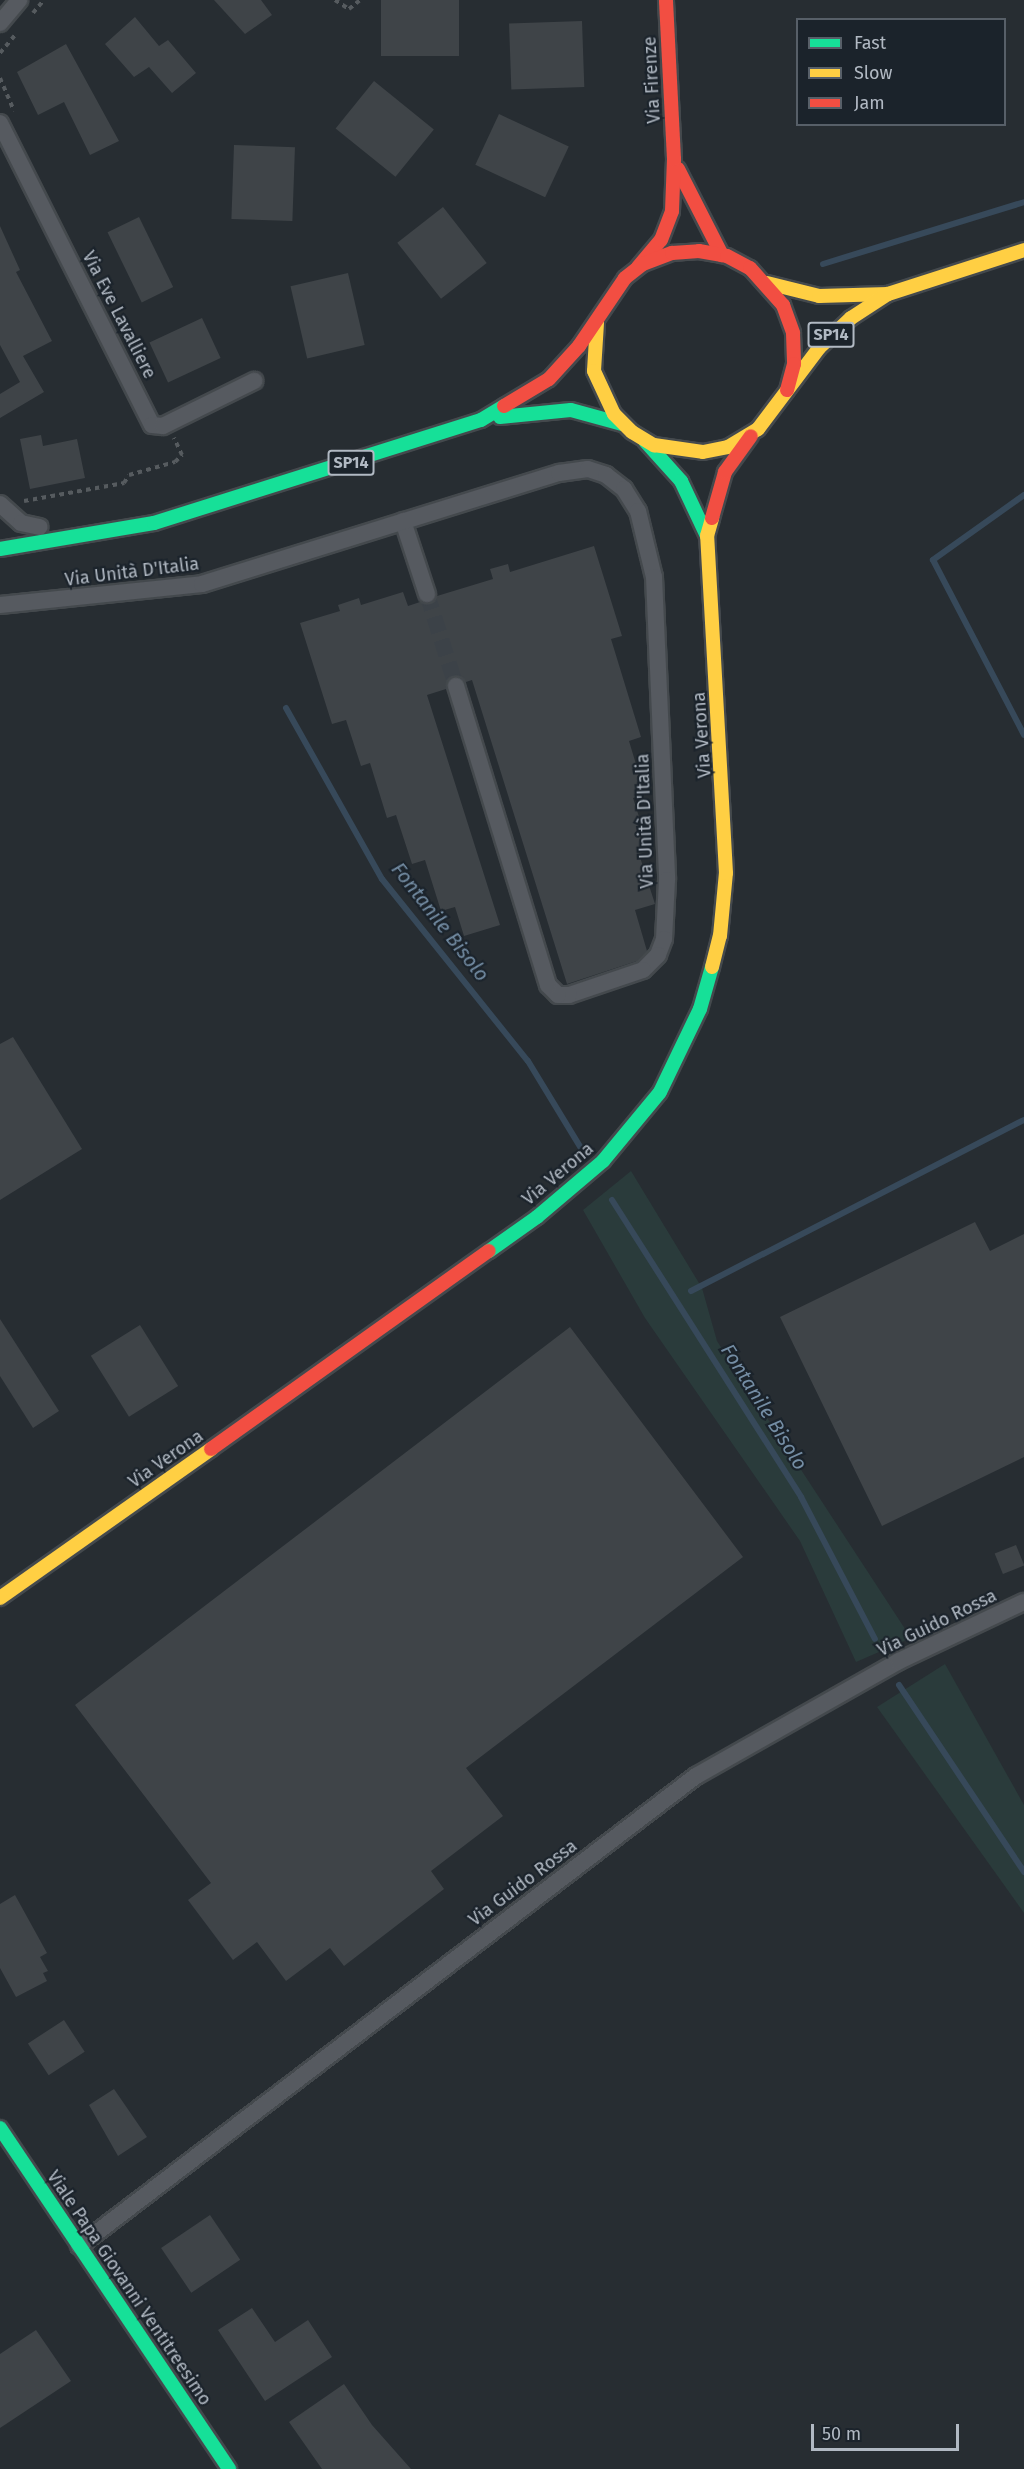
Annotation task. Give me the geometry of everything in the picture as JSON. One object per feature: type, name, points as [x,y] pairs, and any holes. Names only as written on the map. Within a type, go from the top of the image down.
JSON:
[{"type":"street","points":[[0,23],[19,0]]},
{"type":"street","name":"Via Firenze","points":[[636,269],[653,252],[669,223],[674,159],[666,0]]},
{"type":"street","name":"Via Eve Lavalliere","points":[[0,123],[152,425],[163,426],[254,381]]},
{"type":"street","name":"Via Firenze","points":[[674,159],[690,198],[722,255]]},
{"type":"street","name":"SP14","points":[[768,283],[819,296],[888,294],[1024,250]]},
{"type":"street","name":"SP14","points":[[481,420],[549,379],[579,346],[617,285],[636,269],[672,253],[697,251],[722,255],[745,265],[768,283],[783,305],[793,331],[795,358],[787,390]]},
{"type":"street","name":"SP14","points":[[0,549],[124,531],[481,420],[562,410],[589,412],[622,424],[644,440],[676,451],[703,452],[728,447],[757,430],[777,409],[806,362],[837,330],[888,294]]},
{"type":"street","name":"SP14","points":[[601,312],[593,342],[594,371],[604,399],[622,424]]},
{"type":"street","name":"Via Verona","points":[[0,1598],[537,1216],[603,1161],[654,1102],[682,1052],[708,986],[724,901],[725,809],[707,536],[724,472],[739,449],[757,430]]},
{"type":"street","name":"Via Verona","points":[[644,440],[681,481],[707,536]]},
{"type":"street","name":"Via Unità D'Italia","points":[[0,605],[202,584],[403,521],[582,469],[613,479],[634,503],[647,536],[654,577],[667,880],[664,939],[658,955],[643,970],[569,995],[558,994],[549,985],[456,686]]},
{"type":"street","name":"SP14","points":[[11,531],[220,501]]},
{"type":"street","points":[[0,504],[21,523],[40,527]]},
{"type":"street","points":[[403,521],[427,594]]},
{"type":"street","name":"Via Guido Rossa","points":[[79,2246],[696,1776],[900,1661],[1024,1602]]},
{"type":"street","name":"Viale Papa Giovanni Ventitreesimo","points":[[0,2128],[229,2469]]},
{"type":"path","points":[[335,0],[349,9],[360,0]]},
{"type":"path","points":[[19,501],[124,483],[129,475],[175,462],[182,455]]},
{"type":"shaded area","points":[[631,1171],[702,1288],[717,1341],[911,1638],[856,1662],[800,1541],[645,1318],[583,1210]]},
{"type":"shaded area","points":[[945,1664],[1024,1805],[1024,1913],[877,1707]]},
{"type":"building","points":[[214,0],[261,0],[272,15],[245,34]]},
{"type":"building","points":[[381,0],[459,0],[459,56],[381,56]]},
{"type":"building","points":[[135,17],[159,46],[168,40],[196,73],[172,93],[149,67],[134,77],[105,44]]},
{"type":"building","points":[[582,21],[584,87],[511,90],[509,24]]},
{"type":"building","points":[[66,44],[119,141],[90,155],[64,102],[38,115],[17,72]]},
{"type":"building","points":[[374,81],[434,129],[395,177],[336,128]]},
{"type":"building","points":[[499,114],[569,147],[545,197],[475,165]]},
{"type":"building","points":[[234,145],[295,147],[292,221],[231,219]]},
{"type":"building","points":[[443,207],[487,263],[441,299],[397,243]]},
{"type":"building","points":[[139,217],[173,287],[142,302],[108,232]]},
{"type":"building","points":[[0,226],[20,270],[16,272],[52,341],[23,356],[44,392],[0,418],[0,394],[20,382],[0,345]]},
{"type":"building","points":[[348,273],[365,345],[307,358],[291,286]]},
{"type":"building","points":[[202,318],[221,358],[168,382],[149,343]]},
{"type":"building","points":[[41,435],[43,446],[77,439],[85,478],[30,489],[20,439]]},
{"type":"building","points":[[594,546],[622,636],[611,639],[641,737],[629,741],[645,794],[633,798],[650,851],[639,854],[655,904],[635,910],[647,951],[637,961],[567,984],[472,680],[466,682],[452,676],[446,689],[427,695],[500,925],[464,936],[455,907],[441,911],[425,860],[412,864],[396,815],[387,818],[370,763],[361,766],[346,720],[332,724],[300,623],[340,611],[338,605],[359,598],[361,605],[403,592],[408,606],[420,602],[430,604],[437,596],[493,579],[490,569],[508,564],[510,572]]},
{"type":"building","points":[[13,1037],[82,1149],[0,1200],[0,1044]]},
{"type":"building","points":[[975,1222],[990,1251],[1024,1234],[1024,1457],[882,1526],[780,1317]]},
{"type":"building","points":[[0,1319],[59,1411],[33,1428],[0,1376]]},
{"type":"building","points":[[140,1325],[178,1386],[129,1417],[91,1356]]},
{"type":"building","points":[[570,1327],[743,1557],[466,1768],[503,1816],[431,1871],[444,1889],[344,1966],[330,1948],[286,1981],[257,1942],[233,1960],[188,1900],[211,1883],[75,1705]]},
{"type":"building","points":[[1016,1545],[1024,1565],[1003,1574],[995,1554]]},
{"type":"building","points":[[15,1895],[47,1953],[40,1957],[48,1971],[43,1973],[47,1981],[16,1997],[0,1968],[0,1904]]},
{"type":"building","points":[[64,2020],[85,2052],[49,2075],[28,2043]]},
{"type":"building","points":[[114,2089],[147,2137],[118,2156],[89,2105]]},
{"type":"building","points":[[210,2215],[240,2260],[191,2293],[161,2248]]},
{"type":"building","points":[[252,2308],[275,2342],[308,2320],[332,2357],[265,2401],[218,2330]]},
{"type":"building","points":[[36,2330],[71,2381],[0,2428],[0,2354]]},
{"type":"building","points":[[344,2384],[372,2425],[411,2469],[322,2469],[289,2422]]},
{"type":"waterway","points":[[823,264],[1024,202]]},
{"type":"waterway","points":[[1024,495],[933,560],[1024,735]]},
{"type":"waterway","name":"Fontanile Bisolo","points":[[286,708],[382,879],[528,1061],[581,1148]]},
{"type":"waterway","points":[[691,1291],[1024,1120]]},
{"type":"waterway","name":"Fontanile Bisolo","points":[[612,1200],[801,1497],[875,1639]]},
{"type":"waterway","name":"Fontanile Bisolo","points":[[899,1685],[1024,1872]]},
{"type":"tunnel","points":[[427,594],[456,686]]},
{"type":"traffic: fast","points":[[0,549],[154,523],[481,420],[504,406]]},
{"type":"traffic: fast","points":[[500,417],[571,410],[622,424]]},
{"type":"traffic: fast","points":[[645,441],[681,481],[707,536]]},
{"type":"traffic: fast","points":[[489,1251],[537,1217],[603,1161],[660,1092],[700,1009],[712,967]]},
{"type":"traffic: fast","points":[[0,2128],[229,2469]]},
{"type":"traffic: slow","points":[[767,283],[819,296],[888,294],[1024,250]]},
{"type":"traffic: slow","points":[[597,323],[594,371],[614,414],[632,432],[654,445],[703,452],[728,447],[758,429],[819,348],[851,318],[888,294]]},
{"type":"traffic: slow","points":[[712,518],[707,536],[726,873],[720,936],[712,967]]},
{"type":"traffic: slow","points":[[0,1598],[211,1449]]},
{"type":"traffic: jam","points":[[638,267],[661,240],[672,211],[674,159],[666,0]]},
{"type":"traffic: jam","points":[[678,169],[722,255]]},
{"type":"traffic: jam","points":[[504,406],[549,379],[579,346],[625,278],[643,264],[672,253],[699,251],[727,256],[750,268],[783,305],[793,333],[794,364],[787,390]]},
{"type":"traffic: jam","points":[[712,518],[725,472],[751,436]]},
{"type":"traffic: jam","points":[[211,1449],[489,1251]]}]
